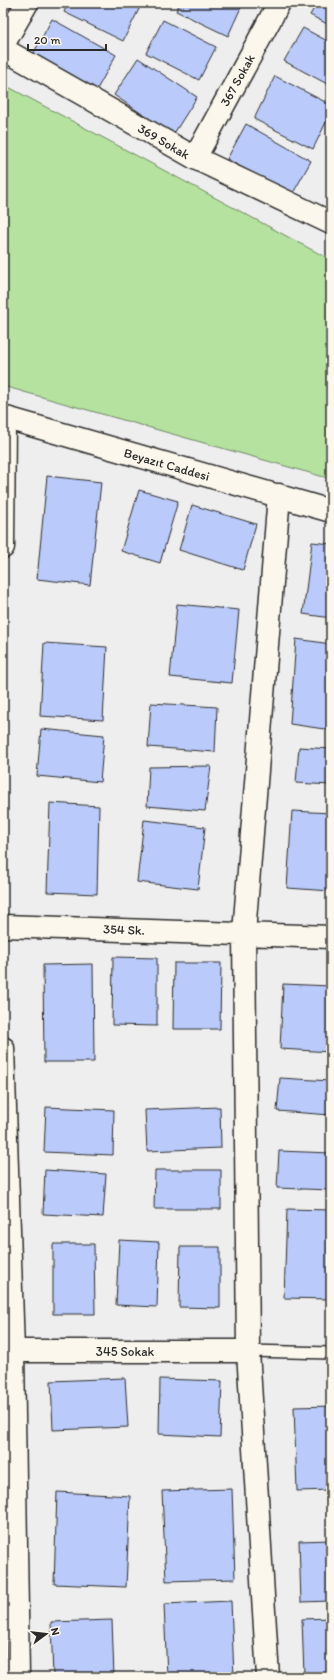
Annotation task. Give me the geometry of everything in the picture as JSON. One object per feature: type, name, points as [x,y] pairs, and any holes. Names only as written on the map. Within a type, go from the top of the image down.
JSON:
[{"type":"street","points":[[3,45],[27,3]]},
{"type":"street","name":"367 Sokak","points":[[195,158],[279,3]]},
{"type":"street","name":"369 Sokak","points":[[3,49],[195,158],[331,223]]},
{"type":"street","points":[[3,547],[4,418]]},
{"type":"street","name":"Beyazıt Caddesi","points":[[4,418],[331,511]]},
{"type":"street","points":[[268,1677],[248,1350],[244,933],[279,495]]},
{"type":"street","name":"354 Sk.","points":[[3,926],[331,937]]},
{"type":"street","points":[[3,1048],[8,1351],[18,1677]]},
{"type":"street","name":"345 Sokak","points":[[8,1351],[248,1350]]},
{"type":"lane","points":[[248,1350],[331,1354]]},
{"type":"green space","points":[[3,84],[331,260],[331,479],[3,386]]},
{"type":"building","points":[[68,3],[142,3],[123,41],[64,12]]},
{"type":"building","points":[[180,3],[243,3],[228,36],[176,11]]},
{"type":"building","points":[[317,3],[331,3],[331,26],[310,15]]},
{"type":"building","points":[[52,19],[116,55],[96,91],[32,56]]},
{"type":"building","points":[[163,20],[216,47],[199,80],[146,53]]},
{"type":"building","points":[[303,28],[331,43],[331,86],[284,61]]},
{"type":"building","points":[[138,58],[197,97],[173,135],[114,95]]},
{"type":"building","points":[[275,76],[331,105],[331,112],[313,149],[254,119]]},
{"type":"building","points":[[246,124],[311,161],[292,195],[227,159]]},
{"type":"building","points":[[47,476],[101,482],[90,585],[37,579]]},
{"type":"building","points":[[139,490],[178,501],[160,563],[121,551]]},
{"type":"building","points":[[192,505],[256,524],[243,570],[179,550]]},
{"type":"building","points":[[312,542],[331,544],[331,618],[303,614]]},
{"type":"building","points":[[177,604],[239,610],[232,683],[170,677]]},
{"type":"building","points":[[296,639],[331,644],[331,730],[290,724]]},
{"type":"building","points":[[44,643],[107,647],[103,720],[40,716]]},
{"type":"building","points":[[151,703],[217,707],[215,752],[148,747]]},
{"type":"building","points":[[41,729],[104,735],[100,782],[37,776]]},
{"type":"building","points":[[299,747],[331,749],[331,785],[296,783]]},
{"type":"building","points":[[211,766],[205,811],[147,806],[149,767]]},
{"type":"building","points":[[50,803],[99,806],[97,894],[47,892]]},
{"type":"building","points":[[292,811],[331,813],[331,891],[287,888]]},
{"type":"building","points":[[144,820],[205,827],[198,889],[137,882]]},
{"type":"building","points":[[113,957],[157,958],[157,1026],[112,1025]]},
{"type":"building","points":[[174,963],[221,963],[220,1029],[173,1029]]},
{"type":"building","points":[[93,964],[94,1062],[44,1062],[43,965]]},
{"type":"building","points":[[283,984],[331,986],[331,1052],[280,1049]]},
{"type":"building","points":[[280,1078],[331,1081],[331,1115],[277,1111]]},
{"type":"building","points":[[46,1107],[114,1110],[113,1155],[44,1152]]},
{"type":"building","points":[[220,1107],[221,1148],[147,1151],[145,1110]]},
{"type":"building","points":[[279,1151],[331,1153],[331,1190],[277,1188]]},
{"type":"building","points":[[45,1170],[106,1174],[103,1217],[43,1214]]},
{"type":"building","points":[[155,1170],[221,1170],[221,1209],[154,1209]]},
{"type":"building","points":[[287,1209],[331,1210],[330,1299],[284,1298]]},
{"type":"building","points":[[119,1240],[159,1242],[157,1307],[116,1305]]},
{"type":"building","points":[[53,1244],[94,1244],[95,1314],[53,1314]]},
{"type":"building","points":[[180,1247],[220,1247],[220,1308],[179,1307]]},
{"type":"building","points":[[125,1378],[128,1427],[53,1430],[51,1381]]},
{"type":"building","points":[[160,1379],[222,1381],[220,1437],[159,1434]]},
{"type":"building","points":[[331,1406],[331,1490],[297,1491],[294,1407]]},
{"type":"building","points":[[232,1489],[235,1579],[166,1581],[162,1491]]},
{"type":"building","points":[[57,1492],[130,1496],[126,1587],[54,1584]]},
{"type":"building","points":[[331,1540],[331,1601],[301,1602],[299,1541]]},
{"type":"building","points":[[231,1601],[234,1677],[167,1677],[164,1604]]},
{"type":"building","points":[[331,1618],[331,1674],[304,1675],[302,1619]]},
{"type":"building","points":[[112,1620],[114,1677],[53,1677],[51,1622]]}]
